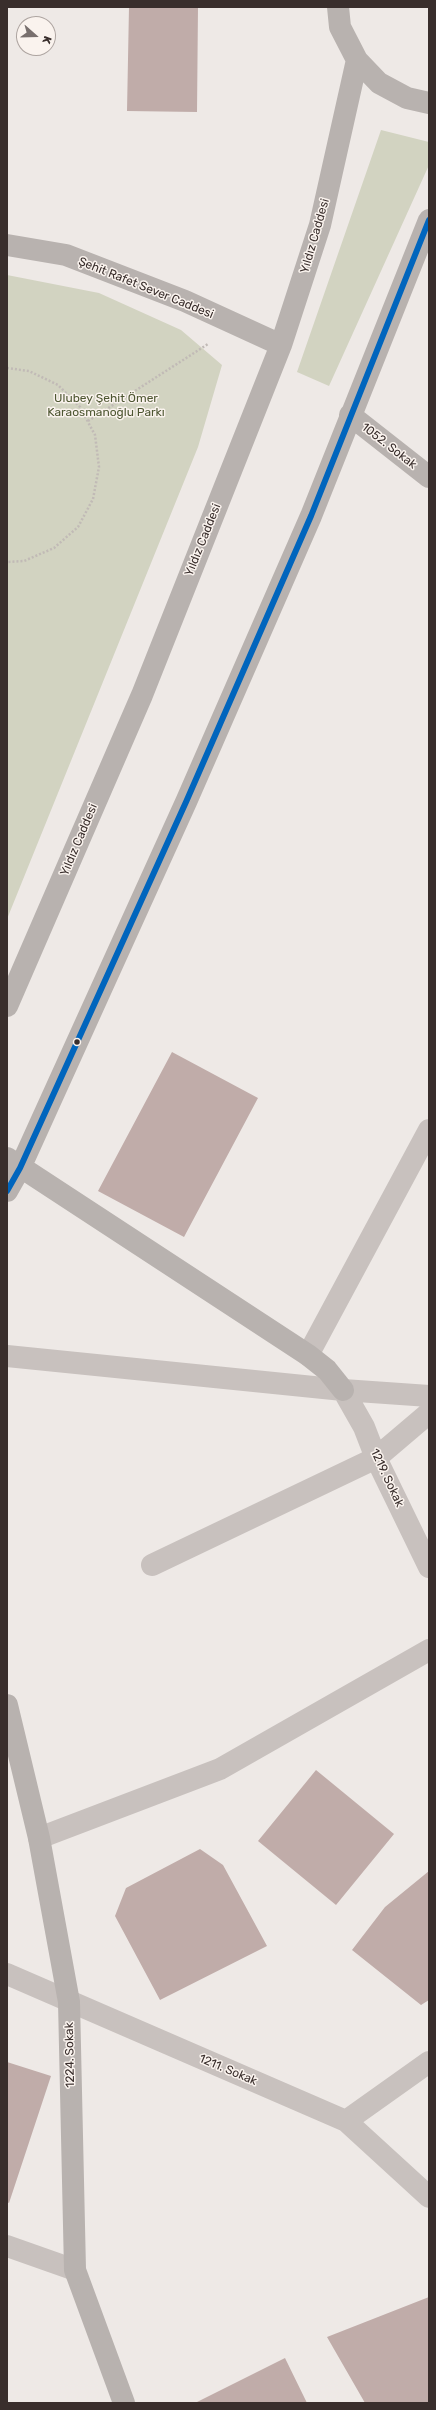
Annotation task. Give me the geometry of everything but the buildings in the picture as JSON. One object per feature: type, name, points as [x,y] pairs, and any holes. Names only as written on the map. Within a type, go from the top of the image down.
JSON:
[{"type":"main road","points":[[338,7],[340,27],[357,60],[379,83],[406,98],[429,103]]},
{"type":"main road","name":"Yıldız Caddesi","points":[[7,1006],[142,695],[281,345],[320,226],[357,60]]},
{"type":"main road","points":[[7,1191],[14,1163],[199,773],[310,516],[429,220]]},
{"type":"main road","name":"Şehit Rafet Sever Caddesi","points":[[7,245],[66,256],[142,284],[281,345]]},
{"type":"main road","name":"1052. Sokak","points":[[350,415],[429,477]]},
{"type":"main road","points":[[14,1163],[308,1355],[327,1370],[343,1390]]},
{"type":"main road","name":"1224. Sokak","points":[[7,1705],[39,1838],[69,2002],[75,2270],[124,2403]]},
{"type":"street","points":[[308,1355],[429,1130]]},
{"type":"street","points":[[7,1356],[343,1390],[429,1396]]},
{"type":"street","name":"1219. Sokak","points":[[343,1390],[364,1427],[376,1458],[429,1567]]},
{"type":"street","points":[[152,1565],[376,1458],[429,1413]]},
{"type":"street","points":[[39,1838],[220,1769],[429,1650]]},
{"type":"street","name":"1211. Sokak","points":[[7,1974],[346,2121],[429,2197]]},
{"type":"street","points":[[346,2121],[429,2062]]},
{"type":"street","points":[[7,2246],[75,2270]]},
{"type":"path","points":[[88,421],[237,325]]},
{"type":"path","points":[[7,368],[29,371],[58,385],[80,407],[95,436],[99,467],[93,499],[78,527],[54,548],[24,561],[7,562]]},
{"type":"green space","points":[[381,130],[429,142],[429,165],[329,386],[297,372]]},
{"type":"green space","name":"Ulubey Şehit Ömer Karaosmanoğlu Parkı","points":[[7,275],[99,293],[181,330],[222,365],[198,447],[7,919]]},
{"type":"transit line","points":[[7,1191],[20,1168],[186,802],[311,516],[429,220]]}]
